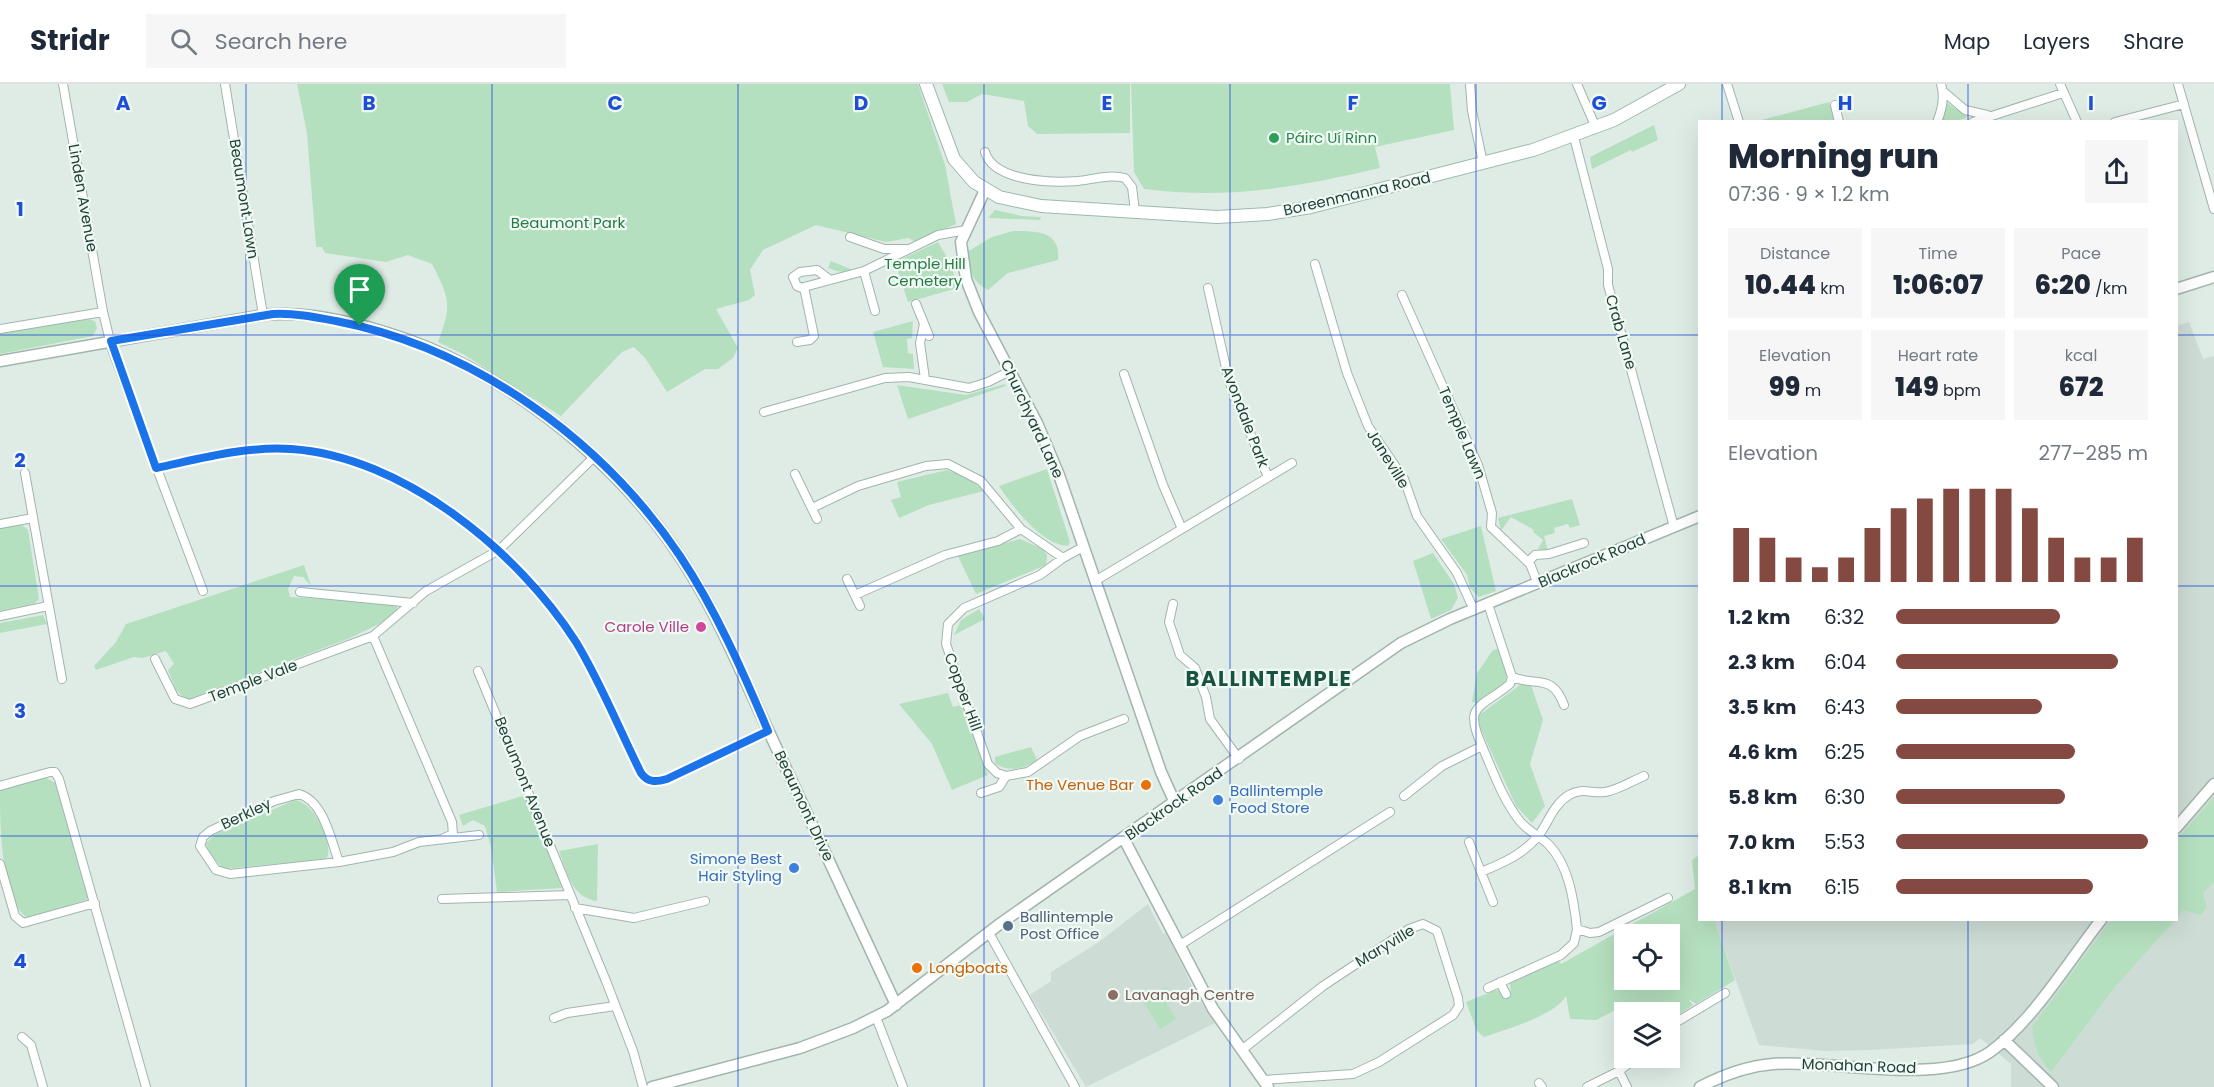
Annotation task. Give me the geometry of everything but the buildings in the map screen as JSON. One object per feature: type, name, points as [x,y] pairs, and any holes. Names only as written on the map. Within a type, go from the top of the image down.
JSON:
[{"type":"main road","points":[[926,84],[948,150],[967,175],[985,190]]},
{"type":"main road","name":"Boreenmanna Road","points":[[985,190],[1020,203],[1216,217],[1282,212],[1483,163],[1574,137],[1637,109],[1676,85]]},
{"type":"street","name":"Linden Avenue","points":[[63,84],[103,312],[111,341],[203,591]]},
{"type":"street","name":"Beaumont Lawn","points":[[225,84],[263,315]]},
{"type":"street","points":[[1470,84],[1472,111],[1483,163]]},
{"type":"street","points":[[1577,84],[1596,128]]},
{"type":"street","points":[[1727,84],[1738,120]]},
{"type":"street","points":[[2178,84],[2214,209]]},
{"type":"street","points":[[1942,88],[1968,112],[1993,115]]},
{"type":"street","points":[[1937,120],[1942,88]]},
{"type":"street","points":[[1979,120],[2062,88],[2076,120]]},
{"type":"street","points":[[2123,120],[2184,104]]},
{"type":"street","points":[[1835,105],[1839,120]]},
{"type":"street","name":"Crab Lane","points":[[1574,137],[1608,268],[1608,285],[1674,526]]},
{"type":"street","points":[[984,152],[996,168],[1025,178],[1067,181],[1125,178],[1132,187],[1135,211]]},
{"type":"street","name":"Churchyard Lane","points":[[985,190],[961,246],[966,279],[979,312],[1049,449],[1161,772],[1175,803]]},
{"type":"street","points":[[830,280],[818,270],[800,272],[793,278],[797,286],[804,287],[864,271],[938,235],[966,230]]},
{"type":"street","points":[[850,237],[884,249],[909,248]]},
{"type":"street","name":"Janeville","points":[[1316,264],[1347,373],[1365,420],[1379,446],[1404,479],[1417,516],[1457,573],[1474,609]]},
{"type":"street","points":[[864,271],[875,311]]},
{"type":"street","points":[[2178,288],[2214,277]]},
{"type":"street","points":[[797,342],[810,340],[814,336],[804,287]]},
{"type":"street","name":"Avondale Park","points":[[1208,288],[1229,381],[1268,477]]},
{"type":"street","name":"Temple Lawn","points":[[1402,295],[1478,465],[1492,513],[1491,527],[1528,562],[1538,584]]},
{"type":"street","points":[[916,304],[929,336]]},
{"type":"street","points":[[0,329],[103,312]]},
{"type":"street","name":"Beaumont Drive","points":[[0,361],[263,315],[293,314],[352,324],[403,338],[473,370],[545,416],[594,457],[646,512],[682,558],[707,602],[896,1005]]},
{"type":"street","points":[[924,324],[920,343],[925,380]]},
{"type":"street","points":[[764,412],[882,379],[925,380],[969,388],[1010,371]]},
{"type":"street","points":[[1124,374],[1163,485],[1182,529]]},
{"type":"street","points":[[156,468],[263,449],[292,449],[338,457],[395,480],[430,499],[499,550],[576,644],[641,773],[648,779],[655,781],[667,779],[768,731]]},
{"type":"street","name":"Temple Vale","points":[[156,659],[175,699],[190,704],[373,636],[440,583],[499,550],[594,457]]},
{"type":"street","name":"Avondale Park","points":[[1095,581],[1292,463]]},
{"type":"street","points":[[812,508],[858,486],[926,466],[948,464],[981,481],[1021,529],[1063,558]]},
{"type":"street","points":[[25,472],[62,680]]},
{"type":"street","points":[[795,474],[817,519]]},
{"type":"street","name":"Blackrock Road","points":[[652,1087],[794,1050],[876,1017],[896,1005],[989,933],[1239,759],[1376,659],[1419,633],[1698,517]]},
{"type":"street","points":[[0,524],[33,518]]},
{"type":"street","points":[[855,595],[940,558],[998,541],[1021,529]]},
{"type":"street","points":[[1528,562],[1535,555],[1549,554],[1584,543]]},
{"type":"street","name":"Copper Hill","points":[[1006,776],[997,773],[988,764],[946,644],[947,629],[955,614],[964,608],[1040,575],[1083,547]]},
{"type":"street","points":[[847,579],[860,606]]},
{"type":"street","points":[[300,592],[413,603]]},
{"type":"street","points":[[1173,604],[1169,622],[1180,655],[1195,668],[1206,697],[1210,719],[1239,759]]},
{"type":"street","points":[[1488,604],[1512,677],[1510,684],[1474,713],[1472,723],[1508,804],[1523,825],[1553,851],[1568,881],[1577,929],[1574,943],[1566,951],[1488,988]]},
{"type":"street","points":[[0,616],[48,606]]},
{"type":"street","points":[[373,636],[452,822],[453,834],[444,838]]},
{"type":"street","name":"Beaumont Avenue","points":[[478,671],[615,1006],[643,1087]]},
{"type":"street","points":[[1512,677],[1547,683],[1559,691],[1564,705]]},
{"type":"street","points":[[981,793],[999,787],[1006,776],[1028,772],[1080,736],[1124,719]]},
{"type":"street","points":[[1404,796],[1449,761],[1482,746]]},
{"type":"street","points":[[0,786],[55,772],[66,799],[146,1087]]},
{"type":"street","points":[[1413,776],[1423,782]]},
{"type":"street","points":[[1481,872],[1511,859],[1538,836],[1556,806],[1570,794],[1582,790],[1608,791],[1644,776]]},
{"type":"street","points":[[2178,826],[2214,784]]},
{"type":"street","name":"Berkley","points":[[339,862],[315,805],[306,796],[299,794],[274,801],[210,831],[202,837],[200,846],[216,870],[224,874],[339,862],[393,852],[412,844],[444,838]]},
{"type":"street","points":[[1180,945],[1390,812]]},
{"type":"street","points":[[444,838],[479,835]]},
{"type":"street","name":"Maryville","points":[[1124,839],[1213,1009],[1266,1084],[1353,1074],[1379,1062],[1454,1015],[1459,1006],[1458,998],[1439,934],[1431,926],[1423,924],[1409,929],[1323,986],[1243,1049]]},
{"type":"street","points":[[1469,842],[1493,902]]},
{"type":"street","points":[[0,864],[15,916],[23,923],[95,903]]},
{"type":"street","points":[[442,898],[570,895]]},
{"type":"street","points":[[1577,929],[1590,933],[1599,932],[1668,898]]},
{"type":"street","points":[[575,908],[634,918],[705,901]]},
{"type":"street","name":"Monahan Road","points":[[1700,1087],[1733,1072],[1773,1064],[1886,1070],[1943,1067],[1983,1056],[2004,1040],[2033,1008],[2100,921]]},
{"type":"street","points":[[989,933],[1076,1087]]},
{"type":"street","points":[[1500,982],[1506,994]]},
{"type":"street","points":[[1680,1020],[1725,993]]},
{"type":"street","points":[[554,1018],[567,1012],[615,1006]]},
{"type":"street","points":[[876,1017],[903,1087]]},
{"type":"street","points":[[22,1038],[31,1046],[43,1087]]},
{"type":"street","points":[[2004,1040],[2053,1087]]},
{"type":"street","points":[[1587,1087],[1623,1068]]},
{"type":"street","points":[[1619,1071],[1627,1087]]},
{"type":"shaded area","points":[[2189,322],[2203,359],[2214,356],[2214,1087],[2011,1087],[2011,1064],[1980,1038],[1973,1044],[1871,1050],[1825,1051],[1759,1045],[1715,922],[2178,921],[2178,325]]},
{"type":"shaded area","name":"Lavanagh Centre","points":[[1148,904],[1163,934],[1166,933],[1197,996],[1215,1023],[1086,1087],[1030,995],[1051,981],[1051,972],[1099,942]]},
{"type":"green space","name":"Beaumont Park","points":[[297,84],[918,84],[945,165],[956,224],[916,242],[908,238],[886,242],[816,225],[763,250],[750,270],[755,295],[749,300],[716,309],[738,348],[733,358],[718,369],[705,369],[667,392],[645,358],[634,347],[622,352],[561,416],[463,354],[438,342],[446,319],[447,302],[446,294],[432,264],[408,255],[386,262],[325,253],[322,247],[316,247],[307,133]]},
{"type":"green space","points":[[942,84],[1130,84],[1130,133],[1037,134],[1028,126],[1024,101],[982,94],[967,102],[949,102]]},
{"type":"green space","name":"Páirc Uí Rinn","points":[[1131,84],[1450,84],[1454,130],[1375,147],[1380,168],[1320,181],[1234,192],[1175,192],[1144,189],[1134,172]]},
{"type":"green space","points":[[1829,102],[1834,120],[1762,120]]},
{"type":"green space","points":[[1947,103],[1966,116],[1959,120],[1941,120]]},
{"type":"green space","points":[[1654,125],[1658,140],[1592,169],[1590,157]]},
{"type":"green space","points":[[995,210],[1022,216],[1041,217],[1040,220],[988,218]]},
{"type":"green space","points":[[1013,231],[1045,234],[1055,243],[1058,260],[1008,273],[988,290],[978,283],[972,274],[967,252],[992,237]]},
{"type":"green space","name":"Temple Hill Cemetery","points":[[938,242],[951,264],[958,288],[908,302],[895,262]]},
{"type":"green space","points":[[831,261],[853,270],[840,272],[828,268]]},
{"type":"green space","points":[[84,318],[95,321],[97,328],[93,336],[0,354],[0,333]]},
{"type":"green space","points":[[913,321],[912,338],[907,339],[908,353],[913,354],[914,369],[883,367],[873,332]]},
{"type":"green space","points":[[1005,384],[1006,386],[908,419],[897,385],[966,395]]},
{"type":"green space","points":[[1047,469],[1070,542],[1068,546],[1058,544],[1038,532],[1020,514],[999,486]]},
{"type":"green space","points":[[947,470],[968,478],[984,491],[929,505],[899,518],[891,500],[901,497],[897,482]]},
{"type":"green space","points":[[1572,499],[1580,525],[1570,528],[1568,524],[1554,528],[1555,533],[1544,536],[1548,551],[1538,549],[1543,540],[1533,532],[1534,530],[1511,517],[1501,531],[1498,518]]},
{"type":"green space","points":[[22,525],[28,530],[39,599],[34,604],[0,611],[0,528]]},
{"type":"green space","points":[[1481,526],[1496,591],[1479,597],[1470,588],[1467,575],[1441,539]]},
{"type":"green space","points":[[1020,539],[1043,549],[1047,555],[1046,565],[976,594],[958,556]]},
{"type":"green space","points":[[1433,553],[1454,584],[1458,598],[1451,610],[1431,619],[1413,561]]},
{"type":"green space","points":[[304,565],[311,586],[303,577],[294,576],[288,589],[290,597],[391,603],[397,604],[397,609],[381,623],[350,638],[192,698],[184,698],[176,690],[168,670],[174,664],[166,651],[143,658],[134,657],[96,670],[94,666],[116,642],[126,624]]},
{"type":"green space","points":[[979,609],[985,619],[954,635],[961,620]]},
{"type":"green space","points":[[43,615],[47,624],[0,633],[0,623]]},
{"type":"green space","points":[[1498,649],[1507,673],[1506,682],[1482,704],[1472,702],[1477,673],[1493,650]]},
{"type":"green space","points":[[1520,685],[1531,685],[1543,720],[1530,764],[1545,806],[1532,823],[1516,806],[1478,723],[1479,715]]},
{"type":"green space","points":[[948,693],[953,707],[961,705],[965,709],[988,775],[952,790],[932,744],[899,704]]},
{"type":"green space","points":[[1031,747],[1037,760],[1027,766],[1011,769],[995,763],[995,757]]},
{"type":"green space","points":[[44,777],[56,783],[89,899],[28,918],[19,909],[7,878],[1,839],[0,789]]},
{"type":"green space","points":[[526,795],[562,888],[497,892],[491,847],[485,826],[473,820],[463,826],[459,815]]},
{"type":"green space","points":[[2214,797],[2214,882],[2203,893],[2207,907],[2201,915],[2183,910],[2178,917],[2178,839]]},
{"type":"green space","points":[[295,800],[309,807],[320,822],[327,840],[328,856],[325,859],[223,869],[208,851],[206,843],[216,834]]},
{"type":"green space","points":[[598,844],[597,901],[582,895],[576,889],[559,851]]},
{"type":"green space","points":[[1698,856],[1698,921],[1718,921],[1715,922],[1735,980],[1696,1004],[1688,999],[1693,1005],[1680,1013],[1680,1002],[1614,1002],[1614,1011],[1596,1020],[1570,1019],[1566,996],[1552,1009],[1517,1026],[1484,1037],[1477,1031],[1466,1002],[1496,990],[1500,991],[1504,998],[1511,994],[1510,982],[1559,961],[1561,964],[1614,934],[1614,990],[1680,990],[1680,924],[1632,924],[1695,889],[1692,860]]},
{"type":"green space","points":[[2110,921],[2174,921],[2114,988],[2051,1072],[2037,1051],[2032,1027]]},
{"type":"green space","points":[[1166,987],[1174,1000],[1167,1004],[1176,1019],[1160,1029],[1143,1001]]},
{"type":"place","name":"Páirc Uí Rinn","points":[[1274,138]]},
{"type":"place","name":"Carole Ville","points":[[701,627]]},
{"type":"place","name":"The Venue Bar","points":[[1146,785]]},
{"type":"place","name":"Ballintemple Food Store","points":[[1218,800]]},
{"type":"place","name":"Simone Best Hair Styling","points":[[794,868]]},
{"type":"place","name":"Ballintemple Post Office","points":[[1008,926]]},
{"type":"place","name":"Longboats","points":[[917,968]]},
{"type":"place","name":"Lavanagh Centre","points":[[1113,995]]},
{"type":"district","name":"BALLINTEMPLE","points":[[1269,679]]},
{"type":"route","points":[[273,314],[293,314],[360,326],[409,340],[473,370],[549,418],[594,457],[647,513],[694,578],[768,731],[667,779],[652,781],[644,777],[602,692],[569,633],[503,553],[491,543],[461,520],[407,486],[350,460],[333,455],[274,448],[201,458],[156,468],[111,341],[273,314]]}]
